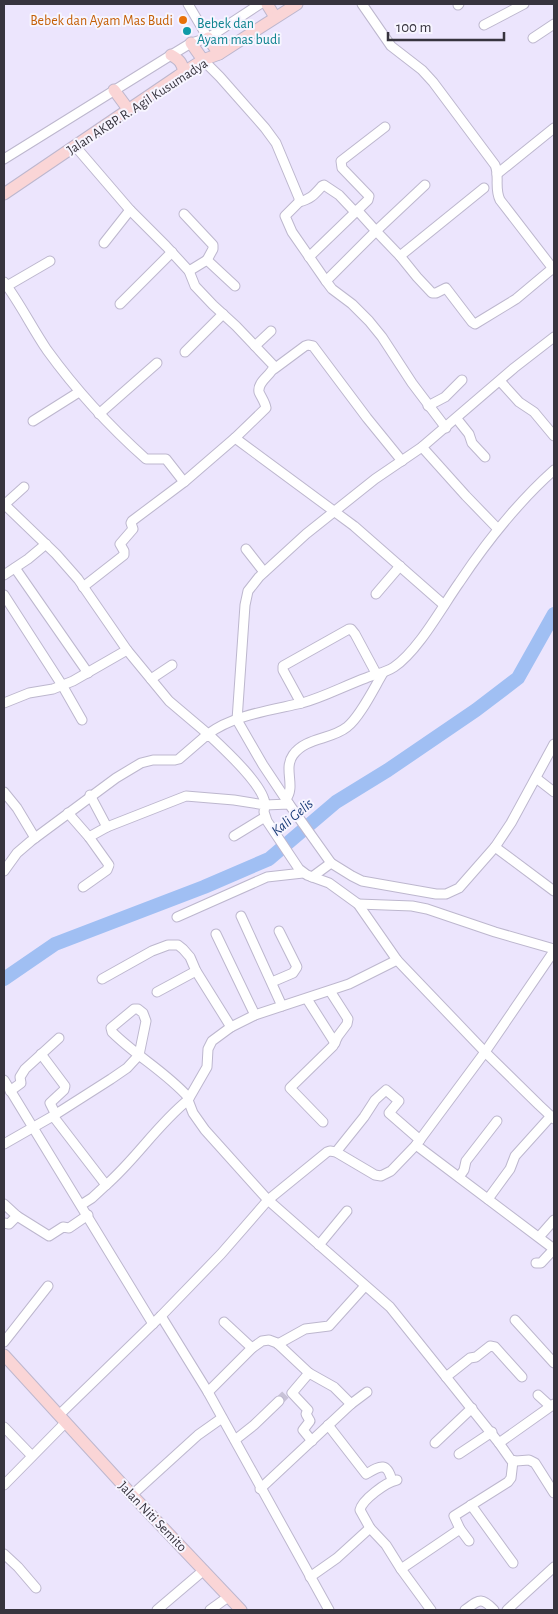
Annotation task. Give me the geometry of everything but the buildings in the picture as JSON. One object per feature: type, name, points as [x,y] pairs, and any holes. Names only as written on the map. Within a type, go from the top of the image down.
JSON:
[{"type":"main road","points":[[267,4],[275,17]]},
{"type":"main road","name":"Jalan AKBP. R. Agil Kusumadya","points":[[4,194],[184,72],[203,60],[219,54],[297,4]]},
{"type":"main road","points":[[208,38],[219,54]]},
{"type":"main road","points":[[191,43],[203,60]]},
{"type":"main road","points":[[171,55],[179,59],[184,72]]},
{"type":"main road","points":[[114,90],[128,109]]},
{"type":"main road","name":"Jalan Niti Semito","points":[[4,1356],[241,1610]]},
{"type":"street","points":[[188,4],[208,38]]},
{"type":"street","points":[[4,159],[171,55],[191,43],[208,38],[260,4]]},
{"type":"street","points":[[362,4],[391,46],[400,55],[422,70],[433,82],[497,170],[497,191],[500,200],[553,269],[516,299],[475,324],[446,288],[436,293],[432,292],[356,211],[339,195],[324,185],[314,195],[299,202],[286,214],[285,217],[292,232],[326,281],[332,289],[358,309],[374,327],[428,406],[446,428]]},
{"type":"street","points":[[484,24],[524,4]]},
{"type":"street","points":[[533,38],[554,24]]},
{"type":"street","points":[[203,60],[265,128],[276,144],[295,187],[299,202]]},
{"type":"street","points":[[309,257],[369,196],[342,168],[340,162],[385,128]]},
{"type":"street","points":[[497,170],[554,128]]},
{"type":"street","points":[[75,146],[130,210],[189,271],[196,286],[272,364],[274,369]]},
{"type":"street","points":[[326,281],[425,186]]},
{"type":"street","points":[[400,256],[484,188]]},
{"type":"street","points":[[104,243],[130,210]]},
{"type":"street","points":[[184,214],[213,245],[207,260],[189,271]]},
{"type":"street","points":[[120,304],[172,252]]},
{"type":"street","points":[[207,260],[235,286]]},
{"type":"street","points":[[50,261],[6,284],[31,327],[79,392],[116,432],[146,458],[166,459],[184,482]]},
{"type":"street","points":[[185,352],[223,314]]},
{"type":"street","points":[[255,346],[271,331]]},
{"type":"street","points":[[554,337],[446,428],[375,480],[261,569],[246,597],[237,720],[289,803],[328,859],[362,881],[446,894],[459,888],[495,847],[511,824],[554,744]]},
{"type":"street","points":[[84,587],[124,555],[120,544],[133,529],[131,523],[134,519],[184,482],[236,438],[265,409],[266,406],[259,387],[274,369],[305,346],[313,346],[402,461]]},
{"type":"street","points":[[99,414],[156,363]]},
{"type":"street","points":[[428,406],[445,397],[462,380]]},
{"type":"street","points":[[500,381],[519,402],[534,412],[554,436]]},
{"type":"street","points":[[33,421],[79,392]]},
{"type":"street","points":[[457,419],[470,434],[472,443],[485,457]]},
{"type":"street","points":[[236,438],[354,526],[444,605]]},
{"type":"street","points":[[422,447],[497,528]]},
{"type":"street","points":[[4,871],[17,853],[35,838],[90,795],[141,762],[179,759],[208,734],[237,720],[333,693],[394,668],[425,632],[497,528],[532,489],[554,470]]},
{"type":"street","points":[[24,487],[4,505],[56,554],[84,587],[127,650],[169,701],[208,734],[236,761],[251,779],[263,795],[265,817],[274,834],[301,871],[329,883],[358,904],[397,960],[485,1052],[553,1117],[515,1156],[510,1169],[488,1199]]},
{"type":"street","points":[[4,575],[46,544]]},
{"type":"street","points":[[246,549],[261,569]]},
{"type":"street","points":[[376,594],[400,566]]},
{"type":"street","points":[[15,568],[88,673]]},
{"type":"street","points":[[4,595],[62,685],[82,720]]},
{"type":"street","points":[[301,703],[283,670],[283,665],[348,629],[351,629],[355,634],[380,674]]},
{"type":"street","points":[[4,703],[29,693],[53,689],[73,681],[127,650]]},
{"type":"street","points":[[151,679],[172,665]]},
{"type":"street","points":[[289,803],[291,784],[289,763],[293,755],[299,748],[308,743],[346,728],[354,720],[380,674]]},
{"type":"street","points":[[536,778],[554,792]]},
{"type":"street","points":[[4,792],[17,808],[35,838]]},
{"type":"street","points":[[90,795],[108,827]]},
{"type":"street","points":[[90,837],[108,827],[186,796],[265,805],[289,803]]},
{"type":"street","points":[[68,813],[90,837],[110,866],[83,887]]},
{"type":"street","points":[[234,836],[265,817]]},
{"type":"street","points":[[495,847],[554,891]]},
{"type":"street","points":[[312,877],[328,859]]},
{"type":"street","points":[[177,917],[267,877],[301,871]]},
{"type":"street","points":[[4,1485],[32,1456],[62,1419],[221,1254],[268,1200],[327,1152],[336,1152],[374,1175],[381,1176],[391,1171],[418,1142],[485,1052],[554,950],[427,908],[358,904]]},
{"type":"street","points":[[241,916],[282,1006]]},
{"type":"street","points":[[272,982],[293,973],[297,967],[280,931]]},
{"type":"street","points":[[216,934],[255,1014]]},
{"type":"street","points":[[102,979],[152,951],[168,945],[178,945],[190,957],[196,971],[231,1027]]},
{"type":"street","points":[[81,1205],[92,1198],[123,1170],[174,1111],[189,1099],[207,1067],[210,1043],[231,1027],[255,1014],[307,999],[349,984],[397,960]]},
{"type":"street","points":[[157,992],[196,971]]},
{"type":"street","points":[[323,1122],[290,1088],[335,1043],[348,1024],[348,1019],[330,991]]},
{"type":"street","points":[[307,999],[335,1043]]},
{"type":"street","points":[[4,1144],[122,1072],[140,1056],[146,1021],[143,1013],[138,1009],[134,1009],[111,1028],[116,1037],[140,1056],[162,1072],[189,1099],[193,1113],[205,1130],[268,1200],[390,1307],[492,1432],[509,1458],[514,1461],[529,1460],[535,1463],[554,1493]]},
{"type":"street","points":[[10,1091],[21,1083],[20,1077],[23,1071],[59,1038]]},
{"type":"street","points":[[41,1054],[65,1086],[65,1089],[50,1103],[54,1115],[106,1185]]},
{"type":"street","points":[[4,1080],[153,1324]]},
{"type":"street","points":[[336,1152],[375,1100],[384,1091],[386,1090],[401,1098],[386,1110],[418,1142],[459,1177],[554,1249],[541,1263],[536,1263]]},
{"type":"street","points":[[459,1177],[464,1170],[466,1161],[498,1121]]},
{"type":"street","points":[[4,1204],[18,1216],[49,1236],[63,1227],[68,1229],[88,1215]]},
{"type":"street","points":[[319,1245],[347,1211]]},
{"type":"street","points":[[4,1223],[9,1224],[18,1216]]},
{"type":"street","points":[[539,1237],[554,1220]]},
{"type":"street","points":[[4,1342],[48,1286]]},
{"type":"street","points":[[278,1344],[305,1329],[329,1326],[365,1286]]},
{"type":"street","points":[[161,1316],[208,1392],[260,1489],[329,1610]]},
{"type":"street","points":[[516,1320],[554,1363]]},
{"type":"street","points":[[224,1322],[252,1348]]},
{"type":"street","points":[[208,1392],[252,1348],[266,1340],[278,1344],[309,1373],[334,1387],[350,1404]]},
{"type":"street","points":[[446,1377],[470,1358],[476,1357],[490,1346],[495,1348],[522,1378]]},
{"type":"street","points":[[309,1373],[289,1393],[308,1410],[307,1416],[310,1421],[303,1430],[312,1440]]},
{"type":"street","points":[[260,1489],[350,1404],[367,1392]]},
{"type":"street","points":[[499,1443],[552,1405],[538,1395]]},
{"type":"street","points":[[235,1440],[279,1401]]},
{"type":"street","points":[[435,1444],[472,1408]]},
{"type":"street","points":[[132,1495],[198,1435],[222,1418]]},
{"type":"street","points":[[328,1425],[366,1474],[379,1467],[384,1467],[395,1480],[385,1484],[360,1507],[360,1510],[370,1528],[386,1545],[431,1610]]},
{"type":"street","points":[[4,1427],[32,1456]]},
{"type":"street","points":[[459,1454],[492,1432]]},
{"type":"street","points":[[469,1541],[460,1529],[454,1516],[508,1482],[511,1478],[514,1461]]},
{"type":"street","points":[[471,1505],[513,1562]]},
{"type":"street","points":[[310,1577],[337,1558],[370,1528]]},
{"type":"street","points":[[401,1569],[460,1529]]},
{"type":"street","points":[[4,1554],[36,1588]]},
{"type":"street","points":[[507,1610],[554,1567]]},
{"type":"street","points":[[157,1610],[204,1570]]},
{"type":"street","points":[[210,1610],[228,1596]]},
{"type":"street","points":[[465,1610],[478,1600],[485,1602],[494,1610]]},
{"type":"waterway","name":"Kali Gelis","points":[[4,979],[55,944],[204,887],[269,859],[336,802],[388,770],[476,710],[518,678],[554,614]]},
{"type":"tunnel","points":[[279,1401],[287,1393]]},
{"type":"place","name":"Bebek dan Ayam Mas Budi","points":[[183,20]]},
{"type":"place","name":"Bebek dan Ayam mas budi","points":[[187,31]]}]
